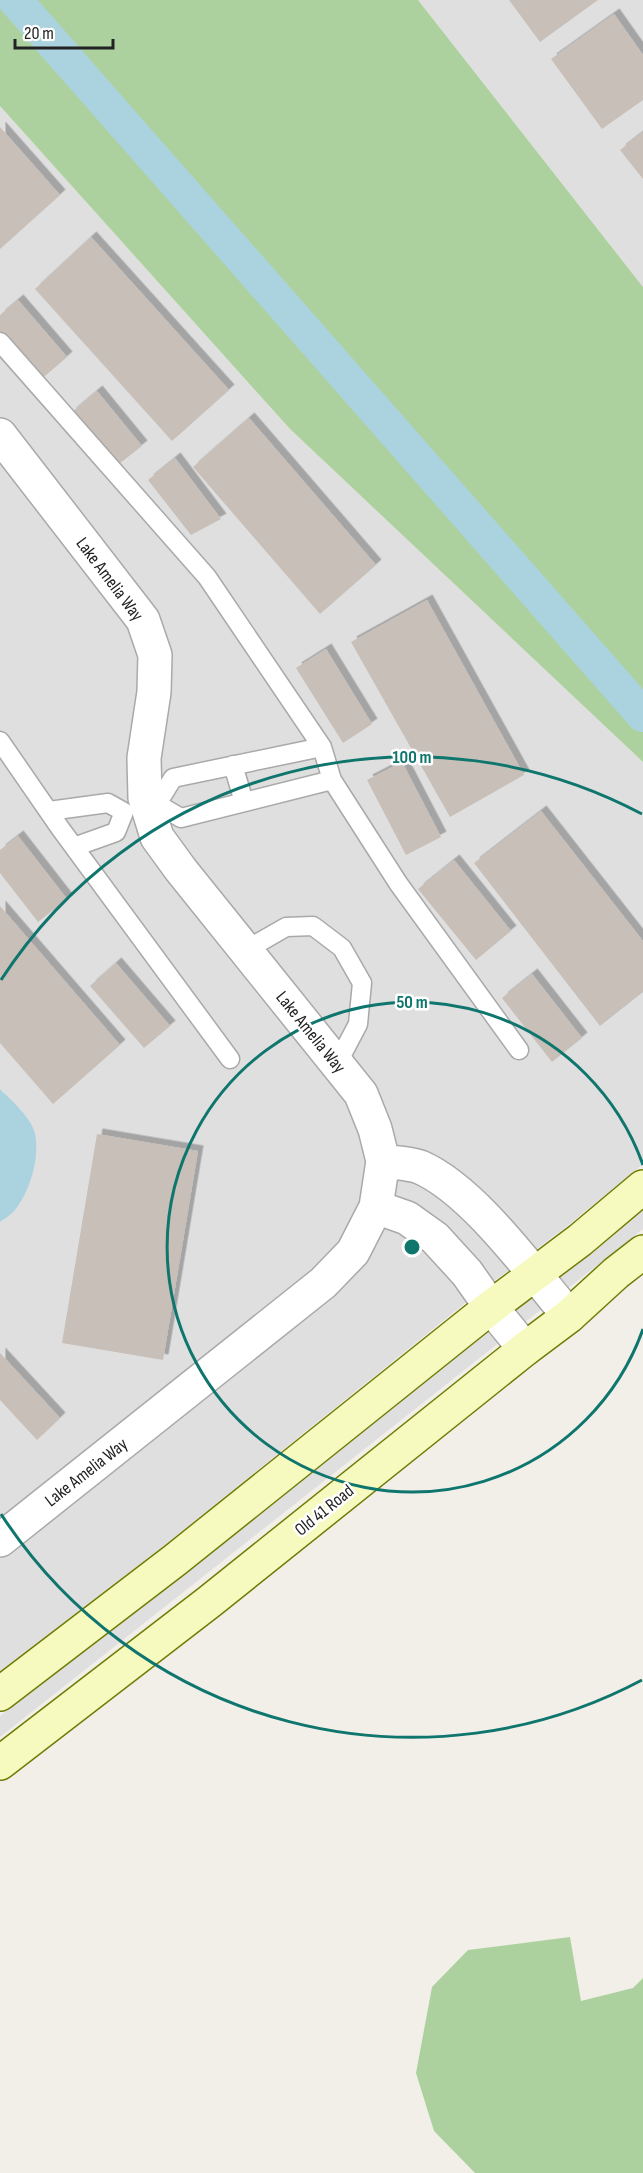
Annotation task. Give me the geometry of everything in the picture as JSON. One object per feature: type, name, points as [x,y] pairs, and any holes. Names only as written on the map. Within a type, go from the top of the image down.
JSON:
[{"type":"street","name":"Lake Amelia Way","points":[[0,435],[142,620],[155,655],[154,692],[144,758],[143,808],[158,837],[361,1094],[375,1130],[383,1161],[376,1207],[353,1252],[323,1283],[0,1540]]},
{"type":"street","points":[[383,1161],[418,1166],[457,1189],[569,1316]]},
{"type":"street","points":[[0,1694],[175,1560],[490,1306],[580,1240],[643,1188]]},
{"type":"street","points":[[376,1207],[407,1218],[435,1238],[467,1273],[525,1349]]},
{"type":"street","name":"Old 41 Road","points":[[0,1763],[209,1602],[569,1316],[643,1252]]},
{"type":"lane","points":[[0,342],[207,577],[322,747],[332,780],[398,883],[519,1050]]},
{"type":"lane","points":[[0,741],[74,847],[230,1059]]},
{"type":"lane","points":[[74,847],[117,832],[173,778],[322,747]]},
{"type":"lane","points":[[233,765],[244,802]]},
{"type":"lane","points":[[49,811],[108,803],[143,808],[181,818],[332,780]]},
{"type":"lane","points":[[246,950],[286,927],[313,926],[342,948],[362,983],[358,1024],[337,1064]]},
{"type":"shaded area","points":[[418,0],[643,0],[643,287]]},
{"type":"shaded area","points":[[0,106],[290,429],[643,762],[643,1164],[567,1226],[464,1304],[162,1547],[0,1671],[0,1222],[14,1211],[22,1111],[0,1089]]},
{"type":"shaded area","points":[[643,1211],[643,1229],[0,1737],[0,1716],[187,1573],[503,1319],[593,1253]]},
{"type":"green space","points":[[0,0],[418,0],[643,287],[643,762],[290,429],[0,106]]},
{"type":"green space","points":[[570,1937],[581,2001],[633,1988],[643,1978],[643,2173],[475,2173],[434,2131],[416,2073],[432,1987],[468,1950]]},
{"type":"water","points":[[0,1089],[30,1122],[35,1134],[36,1153],[35,1164],[25,1193],[15,1210],[0,1222]]},
{"type":"building","points":[[509,0],[598,0],[540,42]]},
{"type":"building","points":[[614,14],[643,55],[643,100],[602,129],[551,59]]},
{"type":"building","points":[[0,127],[60,195],[0,249]]},
{"type":"building","points":[[643,132],[643,179],[620,150]]},
{"type":"building","points":[[91,237],[229,390],[172,441],[35,289]]},
{"type":"building","points":[[18,300],[67,357],[39,381],[0,336],[0,315]]},
{"type":"building","points":[[97,391],[142,446],[115,467],[71,413]]},
{"type":"building","points":[[249,418],[376,565],[320,614],[193,467]]},
{"type":"building","points":[[175,458],[221,519],[191,535],[148,480]]},
{"type":"building","points":[[427,600],[524,775],[450,817],[351,642]]},
{"type":"building","points":[[326,649],[372,724],[343,743],[296,668]]},
{"type":"building","points":[[402,762],[441,837],[406,855],[367,780]]},
{"type":"building","points":[[541,811],[643,941],[643,992],[600,1026],[474,863]]},
{"type":"building","points":[[18,836],[67,899],[38,922],[0,873],[0,850]]},
{"type":"building","points":[[454,860],[511,931],[476,960],[418,889]]},
{"type":"building","points":[[0,906],[120,1045],[53,1104],[0,1043]]},
{"type":"building","points":[[116,963],[170,1026],[144,1048],[90,986]]},
{"type":"building","points":[[532,974],[582,1038],[552,1062],[502,998]]},
{"type":"building","points":[[97,1134],[198,1151],[163,1360],[62,1343]]},
{"type":"building","points":[[0,1353],[60,1418],[37,1440],[0,1400]]},
{"type":"waterway","points":[[15,0],[643,715]]}]
